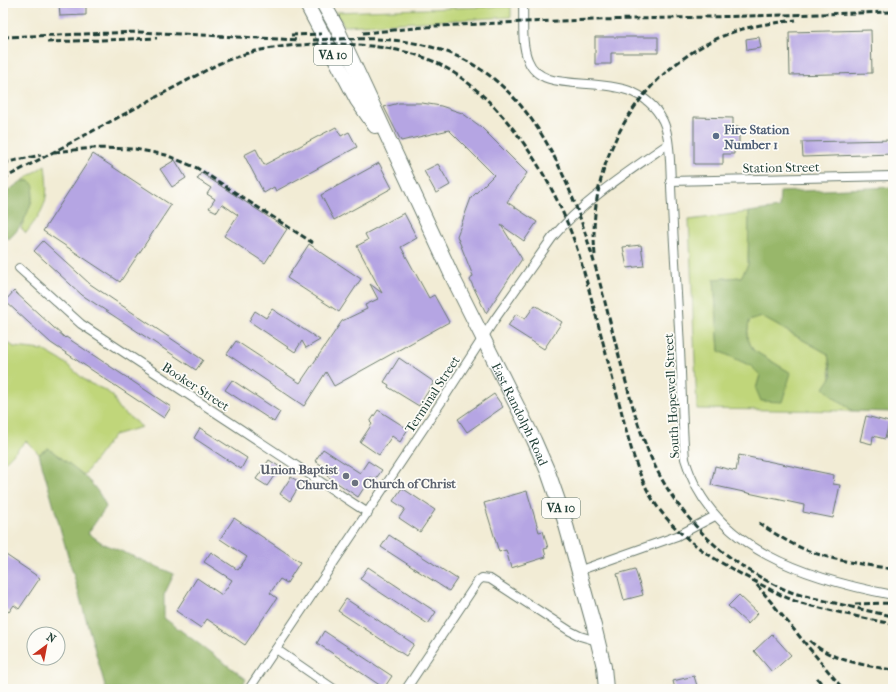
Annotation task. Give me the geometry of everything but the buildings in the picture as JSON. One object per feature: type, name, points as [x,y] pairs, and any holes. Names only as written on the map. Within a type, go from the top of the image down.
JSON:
[{"type":"highway","name":"East Randolph Road","points":[[306,3],[357,100],[395,154]]},
{"type":"highway","name":"East Randolph Road","points":[[323,3],[336,26],[395,154],[483,338],[534,440],[548,472],[564,518],[597,640],[604,667],[606,689]]},
{"type":"street","name":"South Hopewell Street","points":[[523,3],[525,50],[528,61],[533,69],[540,75],[549,80],[568,83],[616,86],[635,94],[652,105],[664,122],[668,144],[685,459],[695,488],[714,516],[752,546],[812,576],[893,595]]},
{"type":"street","name":"Terminal Street","points":[[249,689],[533,264],[562,227],[590,201],[668,144]]},
{"type":"street","name":"Station Street","points":[[670,181],[893,176]]},
{"type":"street","name":"Booker Street","points":[[19,268],[81,324],[368,513]]},
{"type":"street","points":[[578,571],[676,536],[714,516]]},
{"type":"street","points":[[406,689],[478,581],[482,578],[490,579],[570,631],[580,636],[597,640]]},
{"type":"street","points":[[276,649],[334,689]]},
{"type":"green space","points":[[511,6],[511,17],[344,26],[336,12]]},
{"type":"green space","points":[[45,165],[47,187],[45,202],[38,216],[26,233],[21,228],[32,201],[30,181],[22,181]]},
{"type":"green space","points":[[22,181],[30,181],[34,186],[33,194],[23,222],[9,239],[3,235],[3,194]]},
{"type":"green space","points":[[893,187],[893,412],[853,411],[833,397],[824,388],[832,376],[828,354],[762,317],[749,321],[747,337],[753,350],[791,373],[782,402],[761,401],[756,389],[760,375],[751,366],[719,351],[714,279],[741,277],[748,265],[749,212],[779,208],[780,192]]},
{"type":"green space","points":[[749,212],[748,265],[741,277],[714,279],[719,351],[751,366],[760,375],[756,389],[791,373],[753,350],[747,337],[749,321],[762,317],[828,354],[833,397],[853,411],[697,409],[689,220]]},
{"type":"green space","points":[[3,339],[14,347],[43,350],[64,362],[87,382],[105,390],[113,396],[118,408],[142,427],[114,435],[84,475],[48,448],[39,454],[26,441],[3,464],[3,397],[6,381],[3,375]]},
{"type":"green space","points":[[48,448],[82,474],[102,497],[106,507],[88,533],[102,543],[174,574],[164,595],[164,618],[246,679],[240,689],[106,689],[39,454]]},
{"type":"railway","points":[[363,33],[436,26],[524,22],[893,12]]},
{"type":"railway","points":[[595,255],[595,219],[600,184],[610,151],[626,120],[647,92],[671,68],[700,47],[733,32],[764,24],[796,20]]},
{"type":"railway","points":[[3,37],[139,32],[223,36]]},
{"type":"railway","points":[[291,35],[321,34]]},
{"type":"railway","points":[[218,36],[299,40]]},
{"type":"railway","points":[[47,42],[157,38]]},
{"type":"railway","points":[[313,40],[379,39],[396,40],[428,46],[444,51],[485,72],[518,102],[544,139],[566,181],[583,226],[597,272],[632,405],[646,447],[655,467],[679,505],[704,535],[726,555],[765,580],[800,595],[893,616]]},
{"type":"railway","points":[[3,179],[218,64],[251,52],[277,47],[300,45],[349,44],[398,50],[420,56],[439,64],[463,79],[486,99],[507,121],[526,146],[543,173],[557,201],[579,255],[639,472],[651,497],[659,509],[679,532],[702,550],[727,566],[781,595],[809,605],[893,624]]},
{"type":"railway","points":[[54,152],[93,148],[135,149],[166,155],[197,168],[313,243]]},
{"type":"railway","points":[[3,163],[41,155]]},
{"type":"railway","points":[[759,523],[803,549],[840,560],[893,569]]},
{"type":"railway","points":[[757,585],[843,689]]},
{"type":"railway","points":[[855,604],[893,603]]},
{"type":"railway","points":[[810,641],[819,648],[838,658],[893,670]]},
{"type":"railway","points":[[817,678],[826,689]]},
{"type":"place","name":"Fire Station Number 1","points":[[716,136]]},
{"type":"place","name":"Union Baptist Church","points":[[346,476]]},
{"type":"place","name":"Church of Christ","points":[[355,483]]}]
